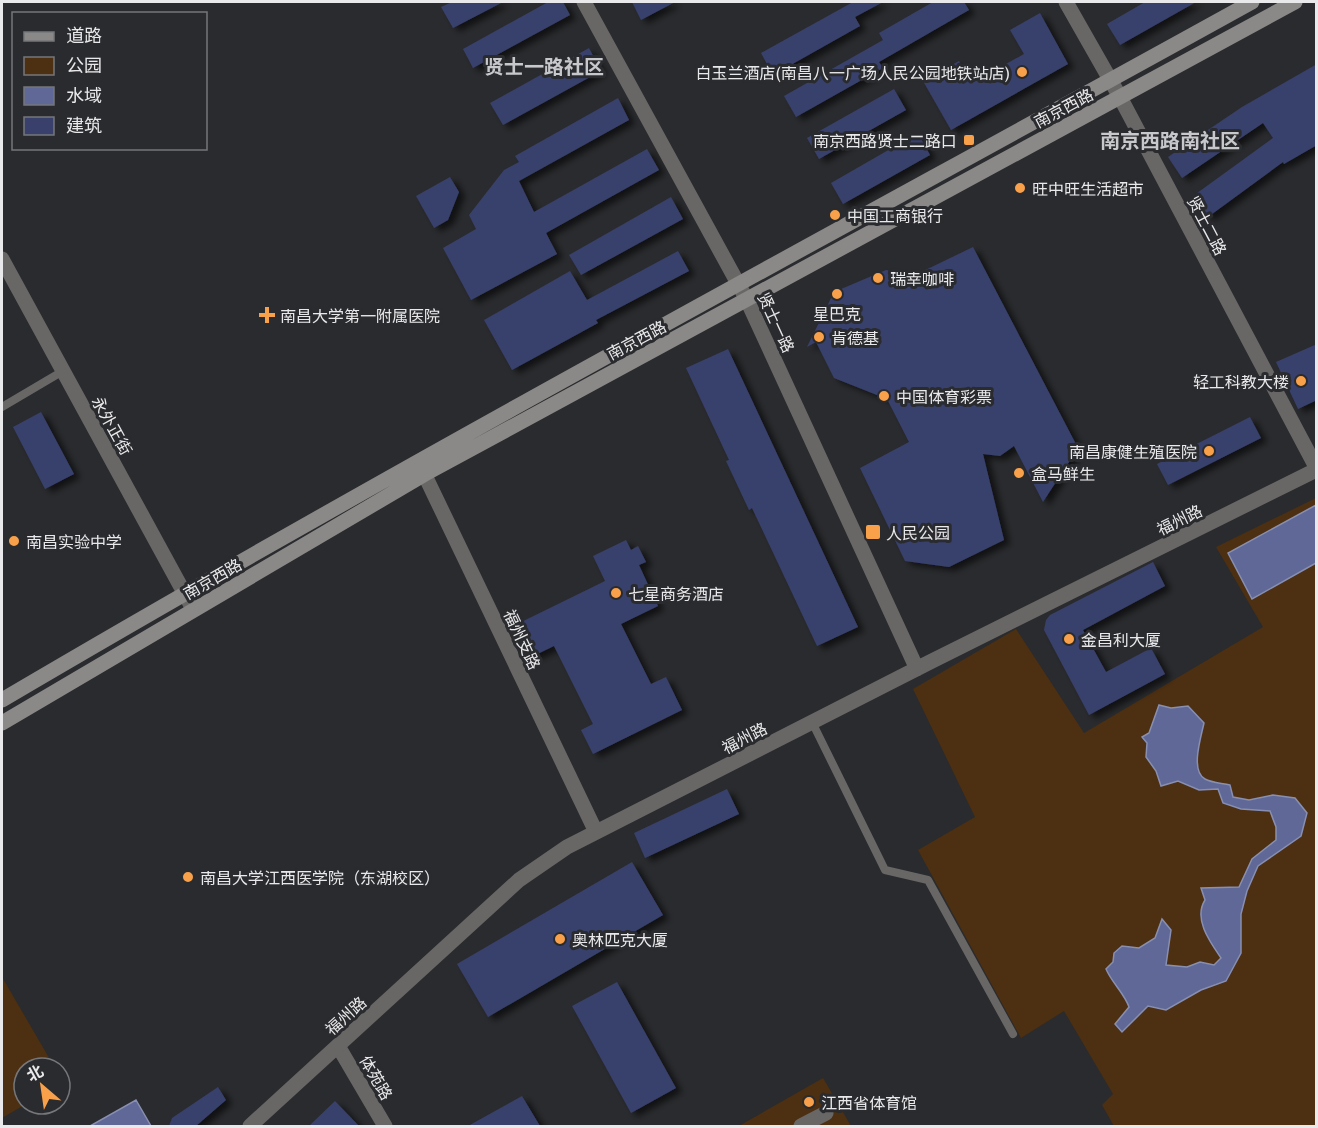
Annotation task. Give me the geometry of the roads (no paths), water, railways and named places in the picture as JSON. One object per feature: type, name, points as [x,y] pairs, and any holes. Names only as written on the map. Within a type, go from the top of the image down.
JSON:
[{"type":"main road","name":"南京西路","points":[[2,723],[193,609],[421,467],[738,285],[1252,2]]},
{"type":"main road","name":"南京西路","points":[[2,700],[184,592],[421,467],[747,300],[1295,2]]},
{"type":"street","name":"贤士一路","points":[[584,2],[747,300],[917,669]]},
{"type":"street","name":"贤士二路","points":[[1066,2],[1120,97],[1317,468]]},
{"type":"street","name":"永外正街","points":[[2,259],[193,609]]},
{"type":"street","name":"福州支路","points":[[421,467],[596,832]]},
{"type":"street","name":"福州路","points":[[250,1126],[519,880],[567,847],[1317,468]]},
{"type":"street","name":"体苑路","points":[[338,1046],[385,1126]]},
{"type":"street","points":[[801,1126],[826,1113]]},
{"type":"lane","points":[[2,407],[63,371]]},
{"type":"lane","points":[[812,722],[885,870],[928,880],[1013,1034]]},
{"type":"water","points":[[1316,505],[1316,563],[1252,599],[1228,553]]},
{"type":"water","points":[[1159,705],[1171,708],[1188,706],[1204,723],[1197,761],[1198,769],[1205,779],[1230,785],[1233,797],[1249,800],[1273,795],[1295,798],[1307,813],[1301,836],[1258,866],[1247,891],[1241,914],[1241,953],[1226,981],[1201,990],[1166,1010],[1148,1006],[1122,1032],[1115,1024],[1129,1007],[1106,969],[1113,962],[1114,953],[1122,946],[1139,948],[1155,938],[1162,919],[1171,930],[1166,965],[1187,967],[1200,962],[1214,965],[1221,958],[1204,930],[1201,915],[1205,900],[1201,888],[1239,887],[1252,859],[1276,840],[1276,827],[1270,811],[1241,809],[1223,803],[1218,789],[1199,790],[1178,781],[1161,786],[1156,771],[1146,757],[1147,743],[1142,737],[1149,733]]},
{"type":"water","points":[[136,1100],[151,1126],[90,1126]]},
{"type":"place","name":"白玉兰酒店(南昌八一广场人民公园地铁站店)","points":[[1022,72]]},
{"type":"place","name":"南京西路贤士二路口","points":[[969,140]]},
{"type":"place","name":"旺中旺生活超市","points":[[1020,188]]},
{"type":"place","name":"中国工商银行","points":[[835,215]]},
{"type":"place","name":"瑞幸咖啡","points":[[878,278]]},
{"type":"place","name":"星巴克","points":[[837,294]]},
{"type":"place","name":"南昌大学第一附属医院","points":[[267,315]]},
{"type":"place","name":"肯德基","points":[[819,337]]},
{"type":"place","name":"轻工科教大楼","points":[[1301,381]]},
{"type":"place","name":"中国体育彩票","points":[[884,396]]},
{"type":"place","name":"南昌康健生殖医院","points":[[1209,451]]},
{"type":"place","name":"盒马鲜生","points":[[1019,473]]},
{"type":"place","name":"人民公园","points":[[873,532]]},
{"type":"place","name":"南昌实验中学","points":[[14,541]]},
{"type":"place","name":"七星商务酒店","points":[[616,593]]},
{"type":"place","name":"金昌利大厦","points":[[1069,639]]},
{"type":"place","name":"南昌大学江西医学院（东湖校区）","points":[[188,877]]},
{"type":"place","name":"奥林匹克大厦","points":[[560,939]]},
{"type":"place","name":"江西省体育馆","points":[[809,1102]]},
{"type":"district","name":"贤士一路社区","points":[[544,65]]},
{"type":"district","name":"南京西路南社区","points":[[1170,139]]}]
